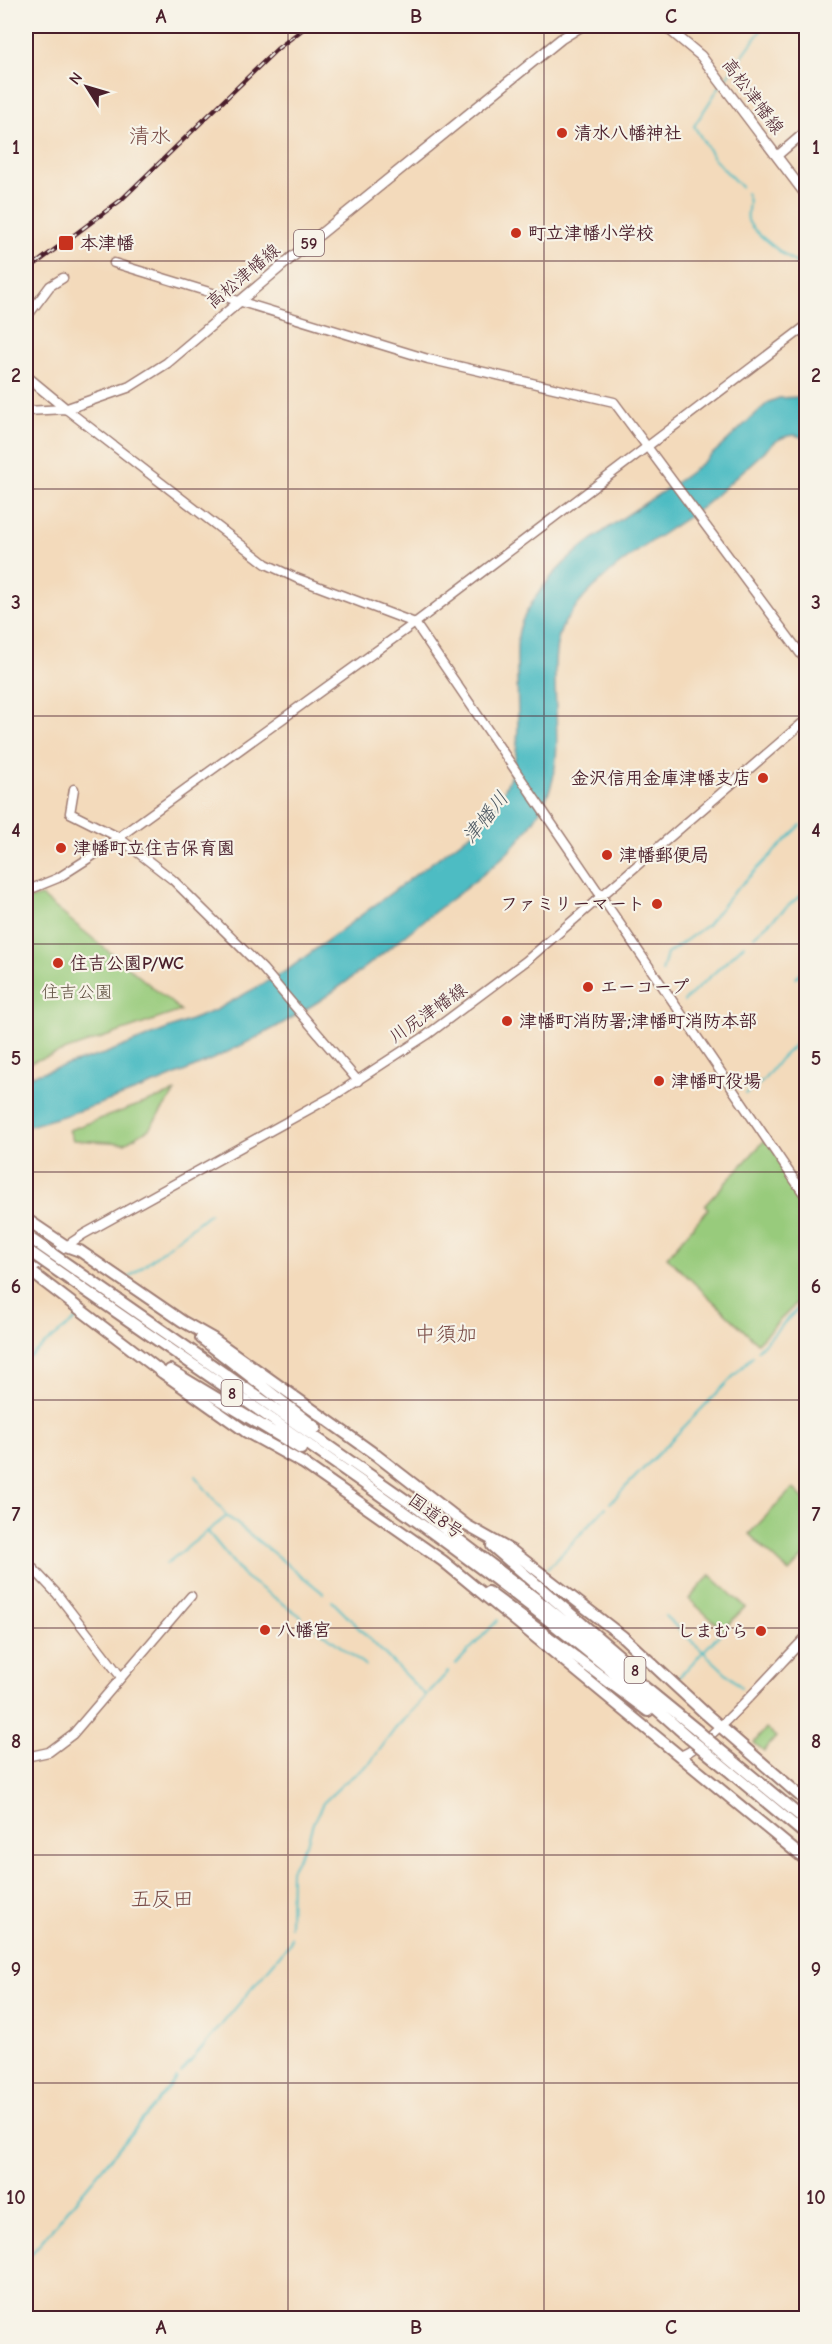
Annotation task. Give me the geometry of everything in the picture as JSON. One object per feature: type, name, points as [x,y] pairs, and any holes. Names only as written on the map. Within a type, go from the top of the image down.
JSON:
[{"type":"highway","points":[[26,1219],[66,1246],[80,1251],[212,1338],[357,1441],[466,1525],[512,1551],[622,1636],[807,1801]]},
{"type":"highway","name":"国道8号","points":[[28,1237],[420,1510],[557,1616],[709,1747],[807,1821]]},
{"type":"highway","name":"国道8号","points":[[26,1249],[413,1519],[681,1723]]},
{"type":"highway","points":[[27,1271],[245,1431],[294,1457],[443,1561],[507,1617],[682,1755],[807,1860]]},
{"type":"highway","name":"8","points":[[197,1330],[197,1335],[358,1459],[367,1472]]},
{"type":"highway","name":"8","points":[[149,1362],[166,1368],[327,1467],[343,1470]]},
{"type":"highway","name":"8","points":[[466,1525],[533,1579],[667,1698],[681,1723]]},
{"type":"highway","name":"8","points":[[443,1561],[649,1712],[681,1723]]},
{"type":"highway","name":"国道8号","points":[[709,1747],[778,1812],[807,1835]]},
{"type":"highway","points":[[778,1812],[807,1843]]},
{"type":"main road","name":"高松津幡線","points":[[66,409],[129,387],[167,363],[238,302],[561,39],[582,26]]},
{"type":"main road","name":"高松津幡線","points":[[665,26],[692,46],[723,83],[807,195]]},
{"type":"main road","points":[[26,376],[66,409]]},
{"type":"street","points":[[777,156],[807,131]]},
{"type":"street","points":[[114,263],[428,359],[614,402],[807,661]]},
{"type":"street","points":[[26,318],[50,286],[63,278]]},
{"type":"street","points":[[26,891],[58,878],[118,837],[415,624],[807,326]]},
{"type":"street","points":[[26,411],[66,409],[266,564],[415,624],[807,1197]]},
{"type":"street","name":"川尻津幡線","points":[[27,1271],[66,1246],[358,1081],[477,999],[807,720]]},
{"type":"street","points":[[74,789],[70,813],[118,837],[173,880],[267,973],[358,1081]]},
{"type":"street","points":[[26,1561],[57,1594],[121,1677]]},
{"type":"street","points":[[26,1757],[49,1752],[64,1742],[190,1596]]},
{"type":"street","points":[[682,1755],[691,1753],[807,1637]]},
{"type":"green space","name":"住吉公園","points":[[41,896],[181,1011],[26,1064],[26,900]]},
{"type":"green space","points":[[175,1092],[149,1129],[125,1143],[73,1140],[69,1130]]},
{"type":"green space","points":[[766,1139],[806,1197],[806,1294],[757,1343],[667,1257],[708,1209],[705,1205]]},
{"type":"green space","points":[[793,1488],[806,1501],[806,1554],[789,1572],[749,1534]]},
{"type":"green space","points":[[710,1575],[745,1607],[723,1630],[689,1599]]},
{"type":"green space","points":[[766,1728],[776,1737],[764,1751],[754,1743]]},
{"type":"water","points":[[779,398],[806,399],[806,440],[790,435],[775,442],[702,507],[641,549],[599,582],[565,622],[558,637],[555,656],[557,748],[555,769],[550,789],[541,809],[516,844],[484,874],[346,982],[282,1024],[212,1060],[139,1090],[26,1127],[26,1077],[104,1054],[216,1010],[286,971],[477,829],[493,810],[511,774],[517,738],[517,652],[520,625],[537,594],[574,554],[699,466],[769,402]]},
{"type":"waterway","points":[[724,81],[764,26]]},
{"type":"waterway","points":[[720,86],[694,126],[715,160],[741,187]]},
{"type":"waterway","points":[[746,193],[749,199],[748,220],[751,225],[774,247],[806,268]]},
{"type":"waterway","points":[[662,972],[667,954],[707,925],[731,895],[801,825]]},
{"type":"waterway","points":[[754,936],[803,893]]},
{"type":"waterway","points":[[684,1001],[744,945]]},
{"type":"waterway","points":[[796,978],[806,966]]},
{"type":"waterway","points":[[746,1094],[763,1081],[780,1059],[806,1034]]},
{"type":"waterway","points":[[128,1278],[210,1213]]},
{"type":"waterway","points":[[758,1350],[806,1300]]},
{"type":"waterway","points":[[26,1359],[77,1319]]},
{"type":"waterway","points":[[610,1503],[753,1356]]},
{"type":"waterway","points":[[195,1476],[227,1516],[323,1593]]},
{"type":"waterway","points":[[547,1569],[606,1507]]},
{"type":"waterway","points":[[166,1564],[227,1516]]},
{"type":"waterway","points":[[208,1532],[245,1577],[302,1617]]},
{"type":"waterway","points":[[332,1601],[426,1696]]},
{"type":"waterway","points":[[665,1616],[741,1687]]},
{"type":"waterway","points":[[456,1664],[498,1620]]},
{"type":"waterway","points":[[310,1623],[366,1666]]},
{"type":"waterway","points":[[678,1678],[722,1632]]},
{"type":"waterway","points":[[290,1926],[291,1870],[308,1840],[323,1803],[370,1763],[395,1729],[448,1672]]},
{"type":"waterway","points":[[181,2073],[290,1943],[291,1937]]},
{"type":"waterway","points":[[26,2260],[177,2078]]},
{"type":"railway","points":[[26,271],[121,200],[277,49],[307,26]]},
{"type":"place","name":"清水八幡神社","points":[[562,133]]},
{"type":"place","name":"町立津幡小学校","points":[[516,233]]},
{"type":"place","name":"本津幡","points":[[66,243]]},
{"type":"place","name":"金沢信用金庫津幡支店","points":[[763,778]]},
{"type":"place","name":"津幡町立住吉保育園","points":[[61,848]]},
{"type":"place","name":"津幡郵便局","points":[[607,855]]},
{"type":"place","name":"ファミリーマート","points":[[657,904]]},
{"type":"place","name":"住吉公園P/WC","points":[[58,963]]},
{"type":"place","name":"エーコープ","points":[[588,987]]},
{"type":"place","name":"津幡町消防署;津幡町消防本部","points":[[507,1021]]},
{"type":"place","name":"津幡町役場","points":[[659,1081]]},
{"type":"place","name":"八幡宮","points":[[265,1630]]},
{"type":"place","name":"しまむら","points":[[761,1631]]},
{"type":"district","name":"清水","points":[[150,136]]},
{"type":"district","name":"中須加","points":[[446,1334]]},
{"type":"district","name":"五反田","points":[[162,1899]]},
{"type":"water label","name":"津幡川","points":[[485,817]]}]
